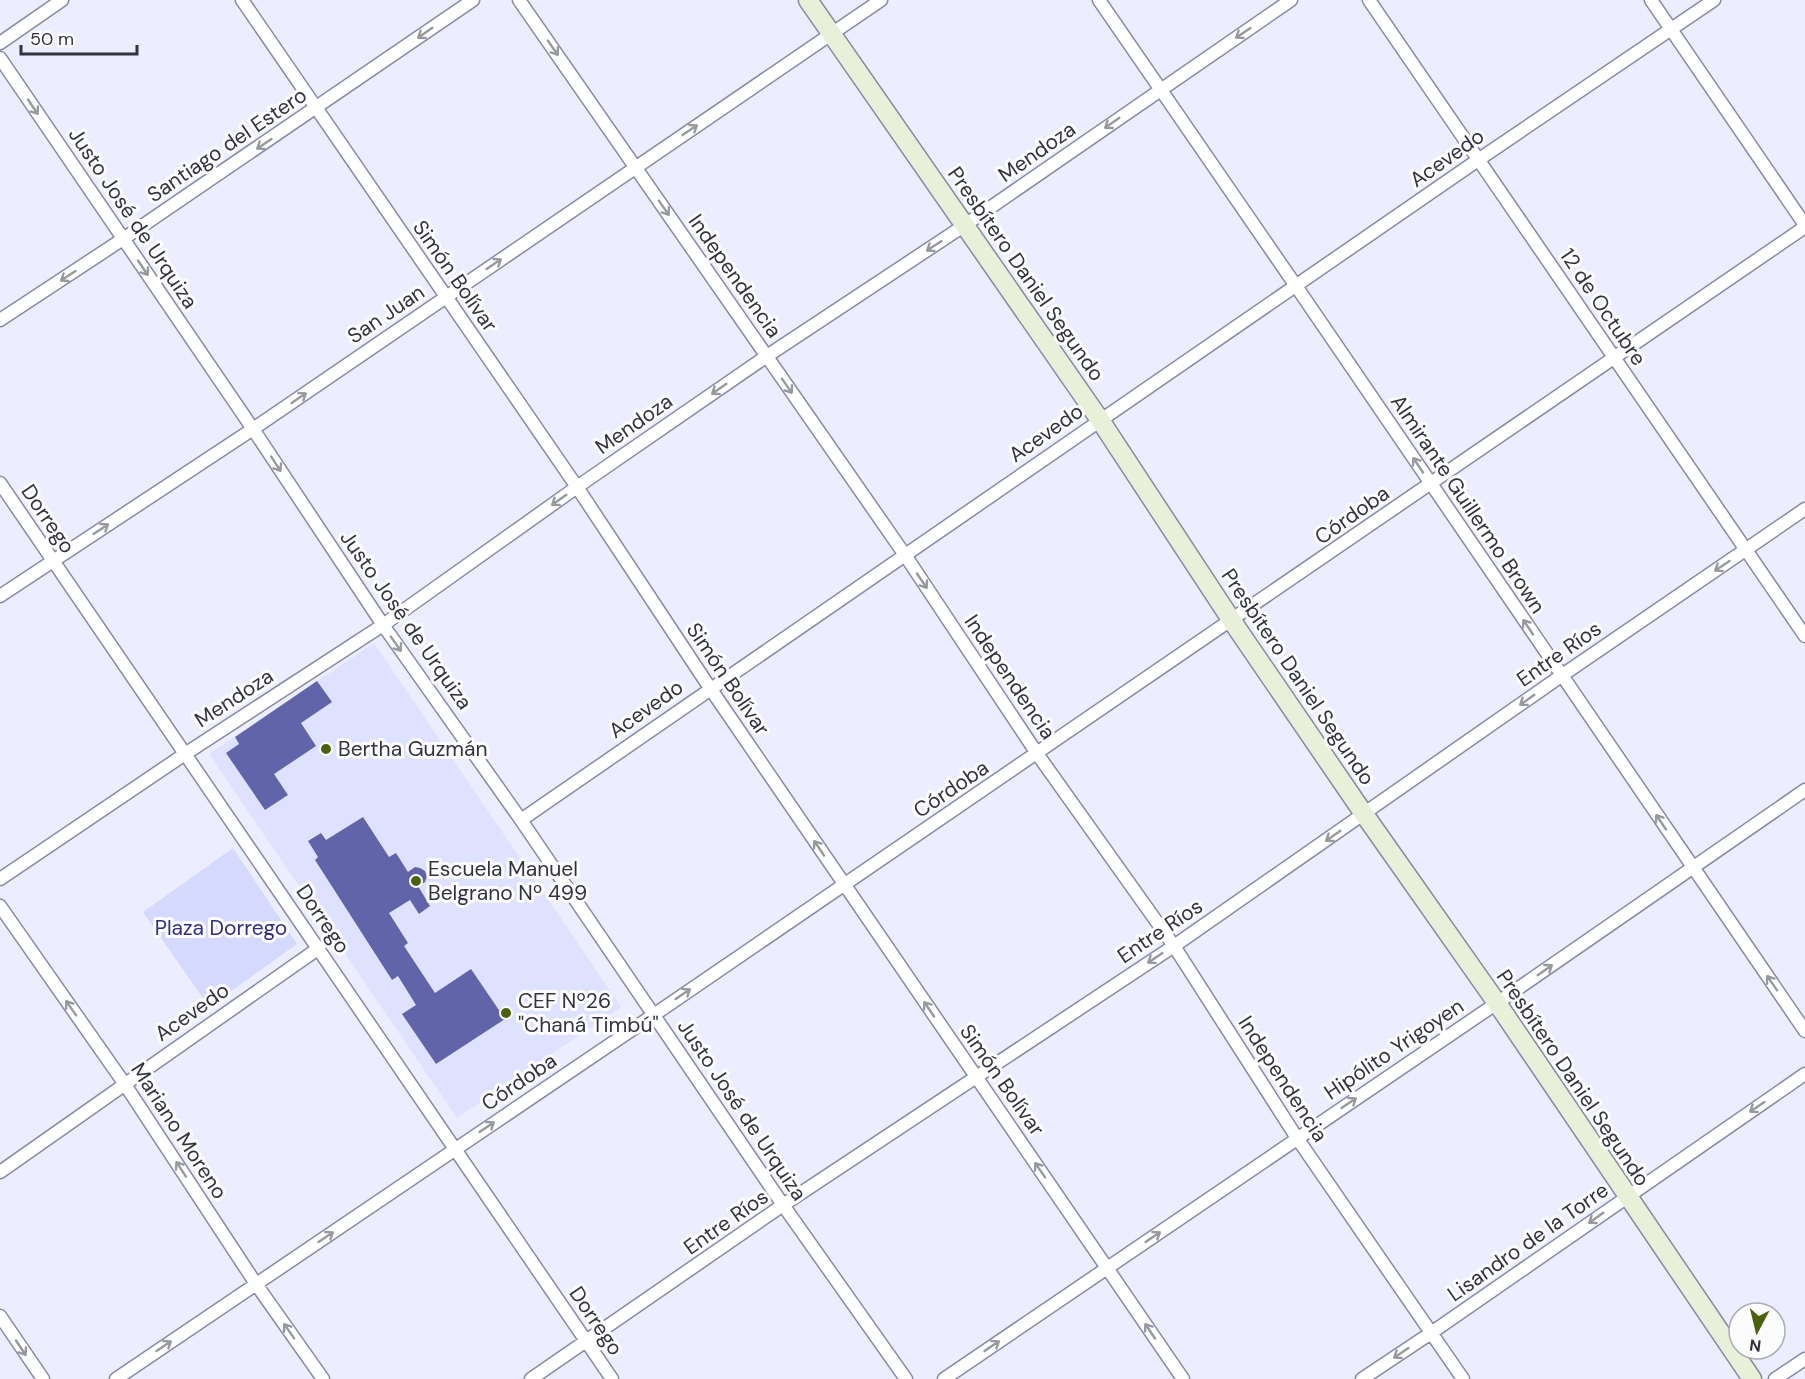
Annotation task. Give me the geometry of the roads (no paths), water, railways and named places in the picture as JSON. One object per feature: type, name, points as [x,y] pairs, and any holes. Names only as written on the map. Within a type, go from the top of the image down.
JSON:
[{"type":"main road","name":"Presbítero Daniel Segundo","points":[[808,0],[1100,420],[1232,621],[1497,1003],[1752,1379]]},
{"type":"street","points":[[0,43],[62,0]]},
{"type":"street","name":"Simón Bolívar","points":[[242,0],[577,487],[710,688],[1183,1379]]},
{"type":"street","name":"Santiago del Estero","points":[[0,320],[123,239],[473,0]]},
{"type":"street","name":"Independencia","points":[[519,0],[904,555],[1038,754],[1174,946],[1298,1138],[1462,1379]]},
{"type":"street","name":"San Juan","points":[[0,596],[253,429],[881,0]]},
{"type":"street","name":"Almirante Guillermo Brown","points":[[1099,0],[1805,1031]]},
{"type":"street","name":"Mendoza","points":[[0,879],[382,625],[767,356],[965,225],[1291,0]]},
{"type":"street","name":"12 de Octubre","points":[[1369,0],[1805,636]]},
{"type":"street","points":[[1651,0],[1805,226]]},
{"type":"street","name":"Acevedo","points":[[521,820],[1478,160],[1714,0]]},
{"type":"street","name":"Justo José de Urquiza","points":[[0,58],[253,429],[382,625],[521,820],[783,1205],[906,1379]]},
{"type":"street","name":"Córdoba","points":[[116,1379],[1038,754],[1805,226]]},
{"type":"street","name":"Dorrego","points":[[0,483],[612,1379]]},
{"type":"street","name":"Entre Ríos","points":[[531,1379],[783,1205],[1174,946],[1805,508]]},
{"type":"street","name":"Hipólito Yrigoyen","points":[[944,1379],[1497,1003],[1805,790]]},
{"type":"street","name":"Mariano Moreno","points":[[0,906],[124,1083],[256,1284],[323,1379]]},
{"type":"street","name":"Acevedo","points":[[0,1172],[319,948]]},
{"type":"street","name":"Lisandro de la Torre","points":[[1362,1379],[1805,1074]]},
{"type":"street","points":[[0,1316],[43,1379]]},
{"type":"street","points":[[1775,1379],[1805,1359]]},
{"type":"place","name":"Bertha Guzmán","points":[[326,749]]},
{"type":"place","name":"Escuela Manuel Belgrano Nº 499","points":[[416,881]]},
{"type":"place","name":"CEF Nº26 \"Chaná Timbú\"","points":[[506,1013]]},
{"type":"park label","name":"Plaza Dorrego","points":[[221,928]]}]
